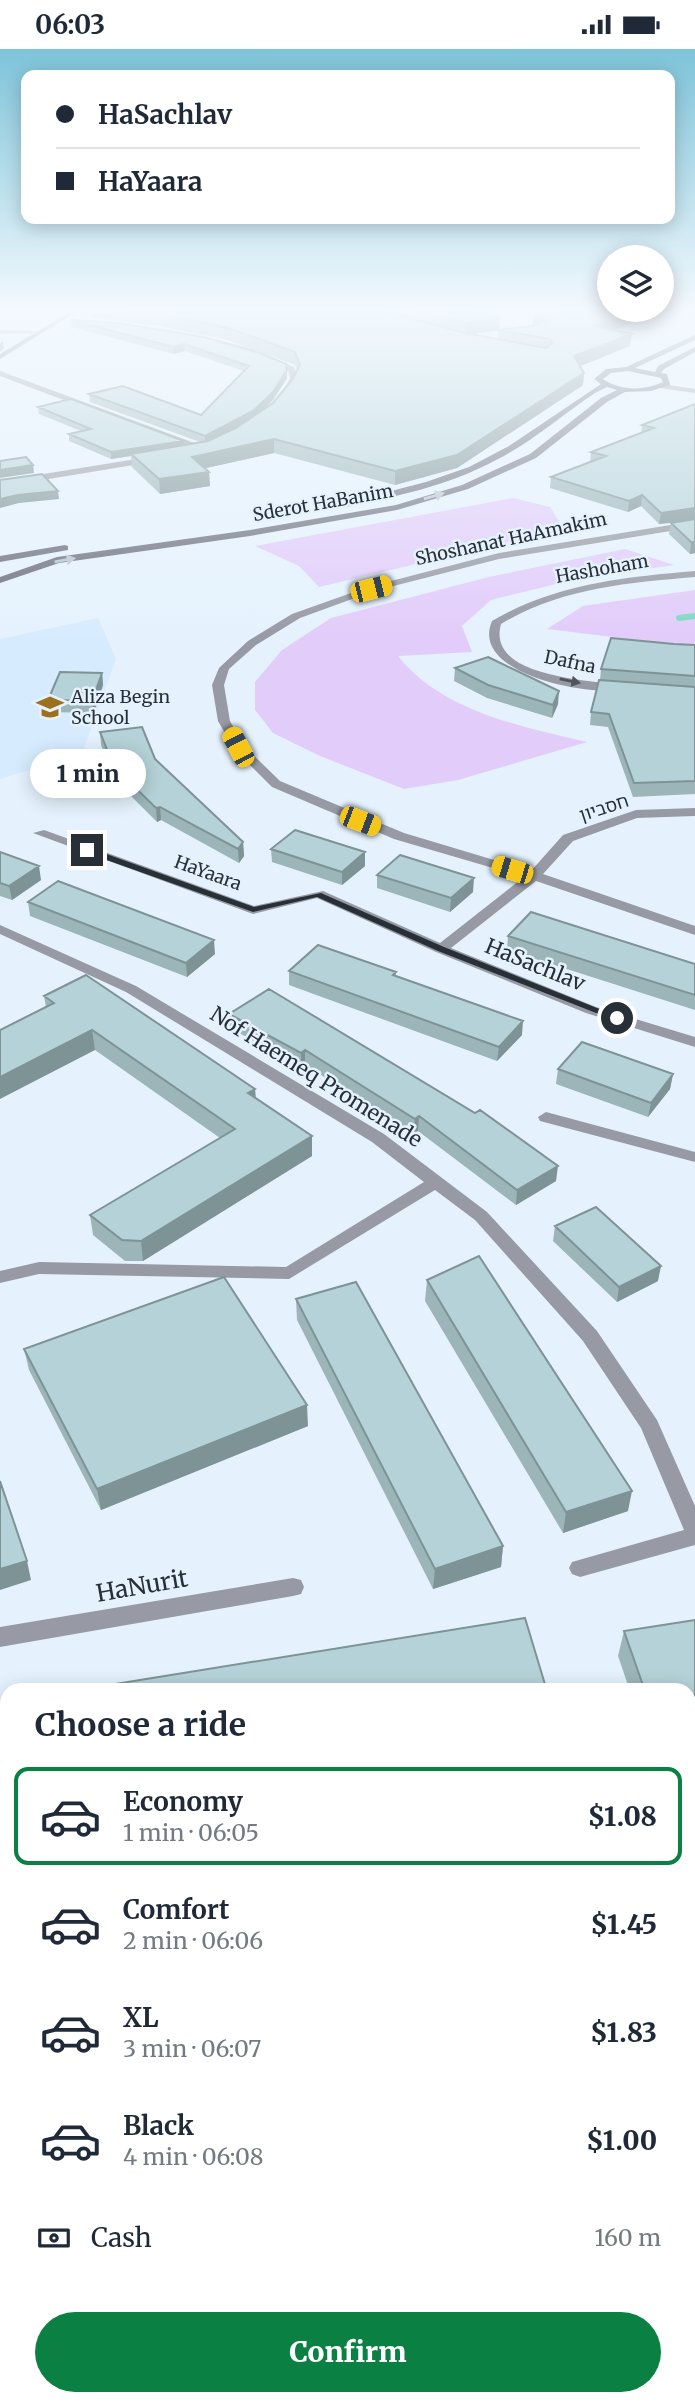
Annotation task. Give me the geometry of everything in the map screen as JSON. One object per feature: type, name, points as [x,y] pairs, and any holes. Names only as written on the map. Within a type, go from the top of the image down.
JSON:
[{"type":"main road","name":"Sderot HaBanim","points":[[333,506],[382,497],[481,465],[514,447],[549,421]]},
{"type":"main road","name":"Sderot HaBanim","points":[[0,580],[57,561],[250,533],[397,507],[465,487],[534,456],[578,421]]},
{"type":"main road","name":"Sderot HaBanim","points":[[257,520],[321,509]]},
{"type":"main road","points":[[0,559],[107,542]]},
{"type":"street","points":[[132,421],[209,449],[192,453]]},
{"type":"street","points":[[0,484],[166,457]]},
{"type":"street","name":"Shoshanat HaAmakim","points":[[695,524],[499,556],[371,589],[296,615],[252,643],[224,668],[218,685],[224,721],[238,747],[276,783],[400,836],[534,876],[695,931]]},
{"type":"street","name":"Hashoham","points":[[492,640],[496,623],[540,598],[603,584],[695,574]]},
{"type":"street","name":"Dafna","points":[[492,640],[501,657],[539,674],[628,689]]},
{"type":"street","name":"חסביון","points":[[441,949],[534,876],[568,838],[636,814],[695,812]]},
{"type":"street","name":"HaYaara","points":[[39,833],[253,910],[318,894],[441,949]]},
{"type":"street","name":"Nof Haemeq Promenade","points":[[0,929],[131,989],[378,1137],[481,1216],[590,1336],[650,1425],[695,1533]]},
{"type":"street","name":"HaSachlav","points":[[441,949],[591,1010],[695,1042]]},
{"type":"street","points":[[546,1117],[695,1157]]},
{"type":"street","points":[[0,1277],[39,1268],[289,1273],[436,1182]]},
{"type":"street","points":[[580,1568],[695,1533]]},
{"type":"street","name":"HaNurit","points":[[0,1637],[293,1587]]},
{"type":"shaded area","points":[[513,498],[550,507],[564,529],[319,587],[299,566],[255,546]]},
{"type":"shaded area","points":[[625,549],[674,565],[576,579],[491,600],[462,626],[472,652],[398,656],[416,675],[460,704],[510,723],[587,742],[458,780],[404,789],[320,756],[273,733],[255,710],[255,682],[282,650],[331,618],[489,577]]},
{"type":"shaded area","points":[[695,590],[695,647],[547,629],[583,606]]},
{"type":"shaded area","name":"Aliza Begin School","points":[[98,618],[116,659],[82,754],[0,779],[0,639]]},
{"type":"building","points":[[72,421],[130,421],[184,441],[111,452],[69,434],[91,429]]},
{"type":"building","points":[[163,421],[234,421],[205,436]]},
{"type":"building","points":[[246,421],[510,421],[457,455],[395,471],[274,439],[192,457],[209,472],[159,479],[131,454],[208,441]]},
{"type":"building","points":[[652,421],[695,421],[695,508],[661,513],[642,495],[629,501],[551,477],[606,456],[591,452],[654,428],[642,425]]},
{"type":"building","points":[[26,457],[33,465],[0,470],[0,461]]},
{"type":"building","points":[[42,474],[58,491],[0,499],[0,480]]},
{"type":"building","points":[[695,519],[695,542],[691,542],[671,523]]},
{"type":"building","points":[[611,638],[695,645],[695,676],[601,669]]},
{"type":"building","points":[[488,657],[559,691],[553,705],[488,685],[455,668]]},
{"type":"building","points":[[60,672],[102,673],[92,701],[48,700]]},
{"type":"building","points":[[599,680],[695,687],[695,781],[634,783],[609,714],[591,712]]},
{"type":"building","points":[[142,727],[155,759],[243,842],[238,849],[160,807],[156,808],[114,767],[100,732]]},
{"type":"building","points":[[295,830],[365,852],[342,872],[271,849]]},
{"type":"building","points":[[0,852],[39,866],[9,886],[0,883]]},
{"type":"building","points":[[400,855],[474,878],[451,898],[377,875]]},
{"type":"building","points":[[58,881],[214,940],[186,963],[28,902]]},
{"type":"building","points":[[531,912],[695,964],[695,995],[508,936]]},
{"type":"building","points":[[318,945],[523,1021],[499,1047],[289,971]]},
{"type":"building","points":[[86,975],[255,1089],[248,1093],[312,1136],[141,1241],[122,1240],[90,1215],[235,1129],[92,1030],[0,1077],[0,1030],[54,1003],[44,996]]},
{"type":"building","points":[[269,989],[475,1113],[480,1110],[558,1166],[517,1190],[419,1116],[415,1119],[305,1050],[301,1053],[229,1014]]},
{"type":"building","points":[[582,1042],[673,1074],[651,1103],[558,1069]]},
{"type":"building","points":[[596,1207],[661,1266],[619,1287],[555,1226]]},
{"type":"building","points":[[479,1256],[632,1491],[566,1512],[427,1280]]},
{"type":"building","points":[[224,1277],[307,1405],[97,1489],[24,1349]]},
{"type":"building","points":[[356,1282],[503,1546],[435,1569],[296,1299]]},
{"type":"building","points":[[0,1481],[27,1561],[0,1569]]},
{"type":"building","points":[[525,1618],[545,1683],[122,1683]]},
{"type":"building","points":[[695,1620],[695,1683],[642,1683],[624,1631]]},
{"type":"waterway","points":[[679,618],[695,616]]},
{"type":"place","name":"Aliza Begin School","points":[[50,707]]},
{"type":"route","points":[[87,850],[253,910],[318,894],[441,949],[617,1018]]}]
